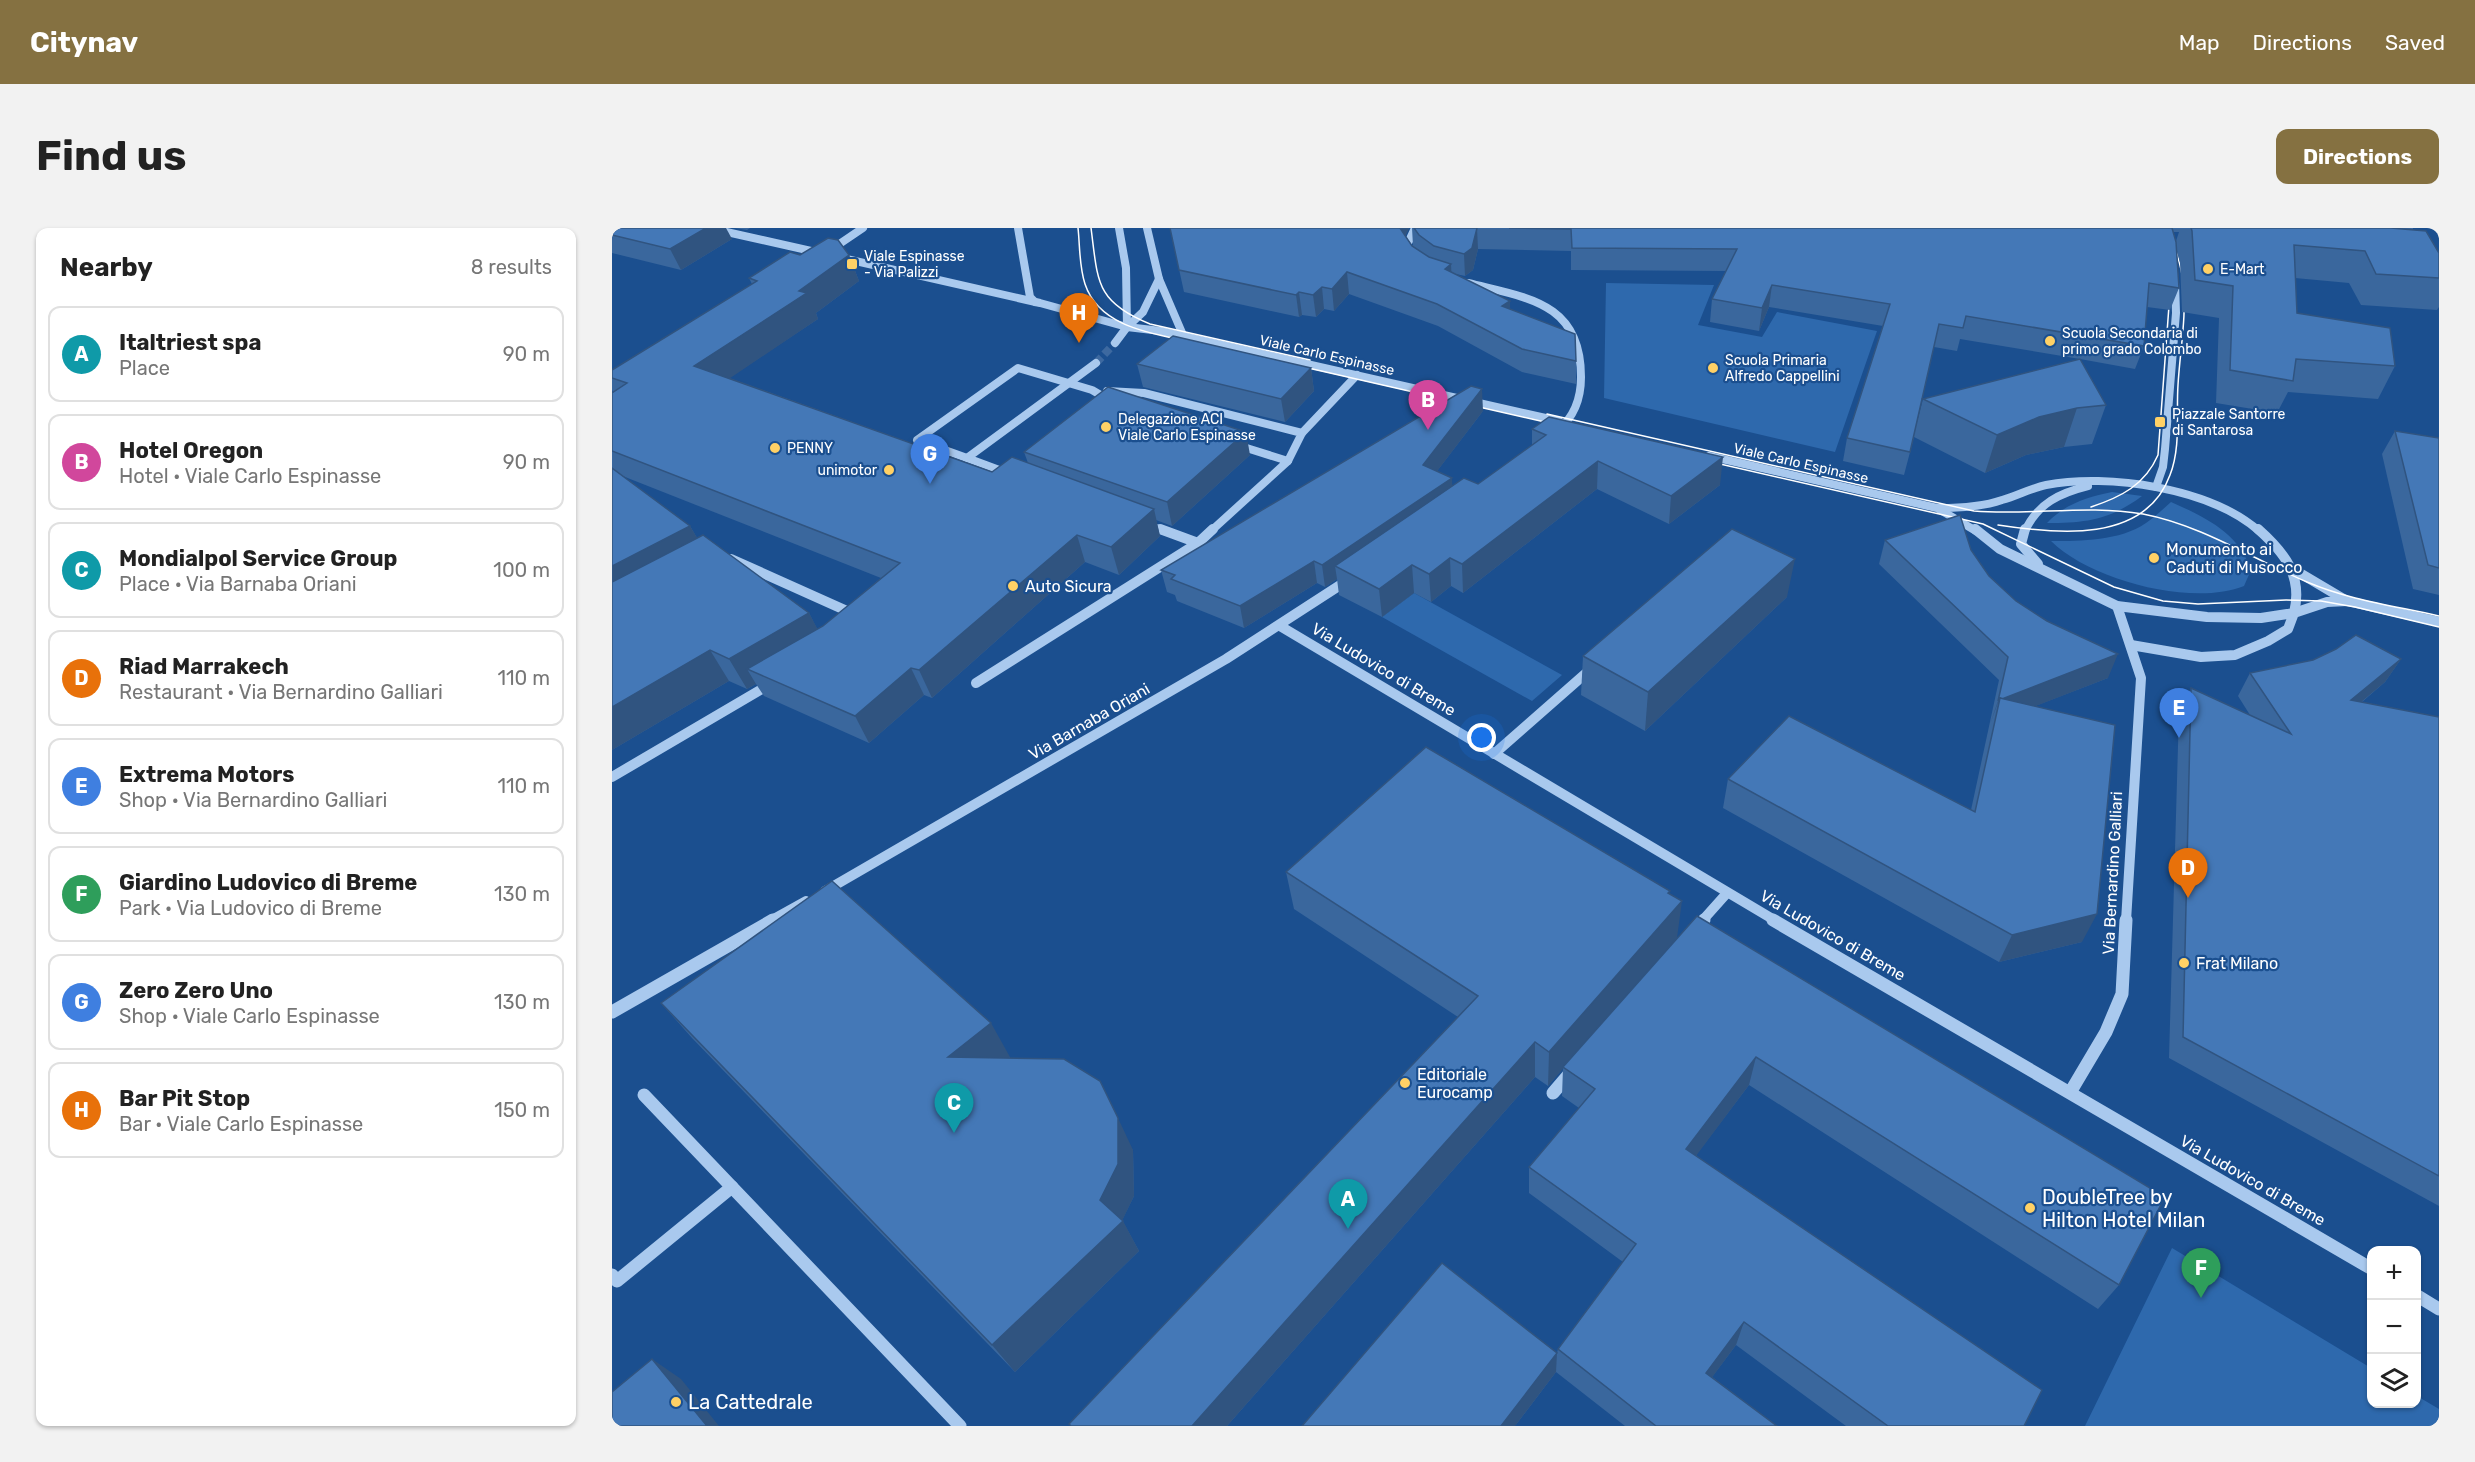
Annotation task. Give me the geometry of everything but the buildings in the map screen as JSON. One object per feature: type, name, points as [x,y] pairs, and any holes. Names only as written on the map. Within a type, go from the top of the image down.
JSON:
[{"type":"street","name":"Viale Carlo Espinasse","points":[[709,228],[1035,302],[1127,327],[1183,335],[1565,425],[1578,425]]},
{"type":"street","points":[[824,254],[863,228]]},
{"type":"street","points":[[1018,228],[1030,297],[1035,302]]},
{"type":"street","points":[[1119,228],[1126,268],[1127,327]]},
{"type":"street","points":[[1147,228],[1159,279],[1183,335]]},
{"type":"street","points":[[1410,258],[1406,248],[1415,228]]},
{"type":"street","points":[[2156,487],[2163,467],[2165,449],[2176,314],[2174,273]]},
{"type":"street","points":[[1114,343],[1143,312],[1159,279]]},
{"type":"street","points":[[1459,280],[1542,304],[1560,314],[1571,326],[1580,345],[1582,368],[1580,398],[1565,425],[1554,433]]},
{"type":"street","points":[[966,458],[1096,363]]},
{"type":"street","points":[[1022,478],[917,440],[1018,368],[1092,390],[1144,393],[1302,433]]},
{"type":"street","points":[[976,683],[1198,543],[1288,461],[1302,433],[1357,375]]},
{"type":"street","points":[[1092,390],[1120,407]]},
{"type":"street","points":[[1227,441],[1288,461]]},
{"type":"street","name":"Viale Carlo Espinasse","points":[[1703,454],[1939,508]]},
{"type":"street","points":[[1939,508],[1995,503],[2049,485],[2078,482],[2156,487],[2205,500],[2243,518],[2278,548],[2293,569],[2298,591],[2288,629],[2268,641],[2235,655],[2201,657],[2132,645],[2117,606]]},
{"type":"street","points":[[2041,567],[2021,544],[2024,528],[2036,511],[2047,502],[2074,490],[2118,484]]},
{"type":"street","points":[[1939,508],[1969,525],[2000,549],[2117,606],[2207,617],[2261,618],[2294,613],[2327,602],[2347,601],[2439,621]]},
{"type":"street","points":[[1132,519],[1198,543]]},
{"type":"street","points":[[723,556],[865,619],[858,625]]},
{"type":"street","points":[[2293,569],[2347,601]]},
{"type":"street","name":"Via Barnaba Oriani","points":[[612,1012],[1226,660],[1356,575]]},
{"type":"street","name":"Via Ludovico di Breme","points":[[1280,626],[1727,893],[2367,1266]]},
{"type":"street","name":"Via Bernardino Galliari","points":[[2070,1091],[2106,1032],[2122,994],[2141,678],[2132,645]]},
{"type":"street","points":[[1494,754],[1599,661]]},
{"type":"street","points":[[612,777],[776,680]]},
{"type":"street","points":[[1688,938],[1727,893]]},
{"type":"street","points":[[1552,1093],[1583,1059]]},
{"type":"street","points":[[644,1095],[960,1426]]},
{"type":"street","points":[[612,1275],[617,1281],[732,1187]]},
{"type":"street","points":[[2421,1298],[2439,1309]]},
{"type":"shaded area","points":[[1606,283],[1714,285],[1698,325],[1762,337],[1777,312],[1877,331],[1835,452],[1604,398]]},
{"type":"shaded area","points":[[2112,492],[2142,496],[2108,515],[2086,521],[2047,523],[2061,511],[2077,502]]},
{"type":"shaded area","points":[[2171,502],[2208,520],[2238,546],[2251,570],[2244,586],[2222,592],[2197,593],[2143,586],[2115,578],[2090,567],[2068,555],[2051,541],[2112,537],[2136,529],[2156,516]]},
{"type":"shaded area","points":[[1414,593],[1562,675],[1532,701],[1382,617]]},
{"type":"shaded area","points":[[2172,1248],[2367,1366],[2367,1408],[2421,1408],[2421,1398],[2439,1409],[2439,1426],[2085,1426]]},
{"type":"tunnel","points":[[1096,363],[1115,343]]},
{"type":"tram line","points":[[1078,228],[1085,284],[1092,298],[1102,310],[1113,318],[1142,331],[1187,341]]},
{"type":"tram line","points":[[1091,228],[1095,262],[1102,288],[1109,298],[1132,316],[1150,324],[1310,360]]},
{"type":"tram line","points":[[2140,514],[2158,497],[2170,475],[2176,453],[2184,294],[2182,274],[2169,228]]},
{"type":"tram line","points":[[2091,507],[2122,494],[2139,482],[2158,455],[2170,292]]},
{"type":"tram line","points":[[1295,365],[1558,425]]},
{"type":"tram line","points":[[1547,414],[1974,511],[2101,510],[2140,514]]},
{"type":"tram line","points":[[1707,461],[1983,524],[2114,587],[2163,601],[2198,604],[2286,600],[2321,601],[2439,627]]},
{"type":"tram line","points":[[1998,525],[2046,531],[2096,529],[2120,524],[2140,514]]},
{"type":"tram line","points":[[2140,514],[2164,519],[2206,534],[2323,588],[2356,598],[2439,616]]},
{"type":"place","name":"Viale Espinasse - Via Palizzi","points":[[852,264]]},
{"type":"place","name":"E-Mart","points":[[2208,269]]},
{"type":"place","name":"Scuola Secondaria di primo grado Colombo","points":[[2050,341]]},
{"type":"place","name":"Bar Pit Stop","points":[[1079,343]]},
{"type":"place","name":"Scuola Primaria Alfredo Cappellini","points":[[1713,368]]},
{"type":"place","name":"Piazzale Santorre di Santarosa","points":[[2160,422]]},
{"type":"place","name":"Delegazione ACI Viale Carlo Espinasse","points":[[1106,427]]},
{"type":"place","name":"Hotel Oregon","points":[[1428,430]]},
{"type":"place","name":"PENNY","points":[[775,448]]},
{"type":"place","name":"unimotor","points":[[889,470]]},
{"type":"place","name":"Zero Zero Uno","points":[[930,484]]},
{"type":"place","name":"Monumento ai Caduti di Musocco","points":[[2154,558]]},
{"type":"place","name":"Auto Sicura","points":[[1013,586]]},
{"type":"place","name":"Extrema Motors","points":[[2179,738]]},
{"type":"place","name":"Riad Marrakech","points":[[2188,898]]},
{"type":"place","name":"Frat Milano","points":[[2184,963]]},
{"type":"place","name":"Editoriale Eurocamp","points":[[1405,1083]]},
{"type":"place","name":"Mondialpol Service Group","points":[[954,1133]]},
{"type":"place","name":"DoubleTree by Hilton Hotel Milan","points":[[2030,1208]]},
{"type":"place","name":"Italtriest spa","points":[[1348,1229]]},
{"type":"place","name":"Giardino Ludovico di Breme","points":[[2201,1298]]},
{"type":"place","name":"La Cattedrale","points":[[676,1402]]}]
